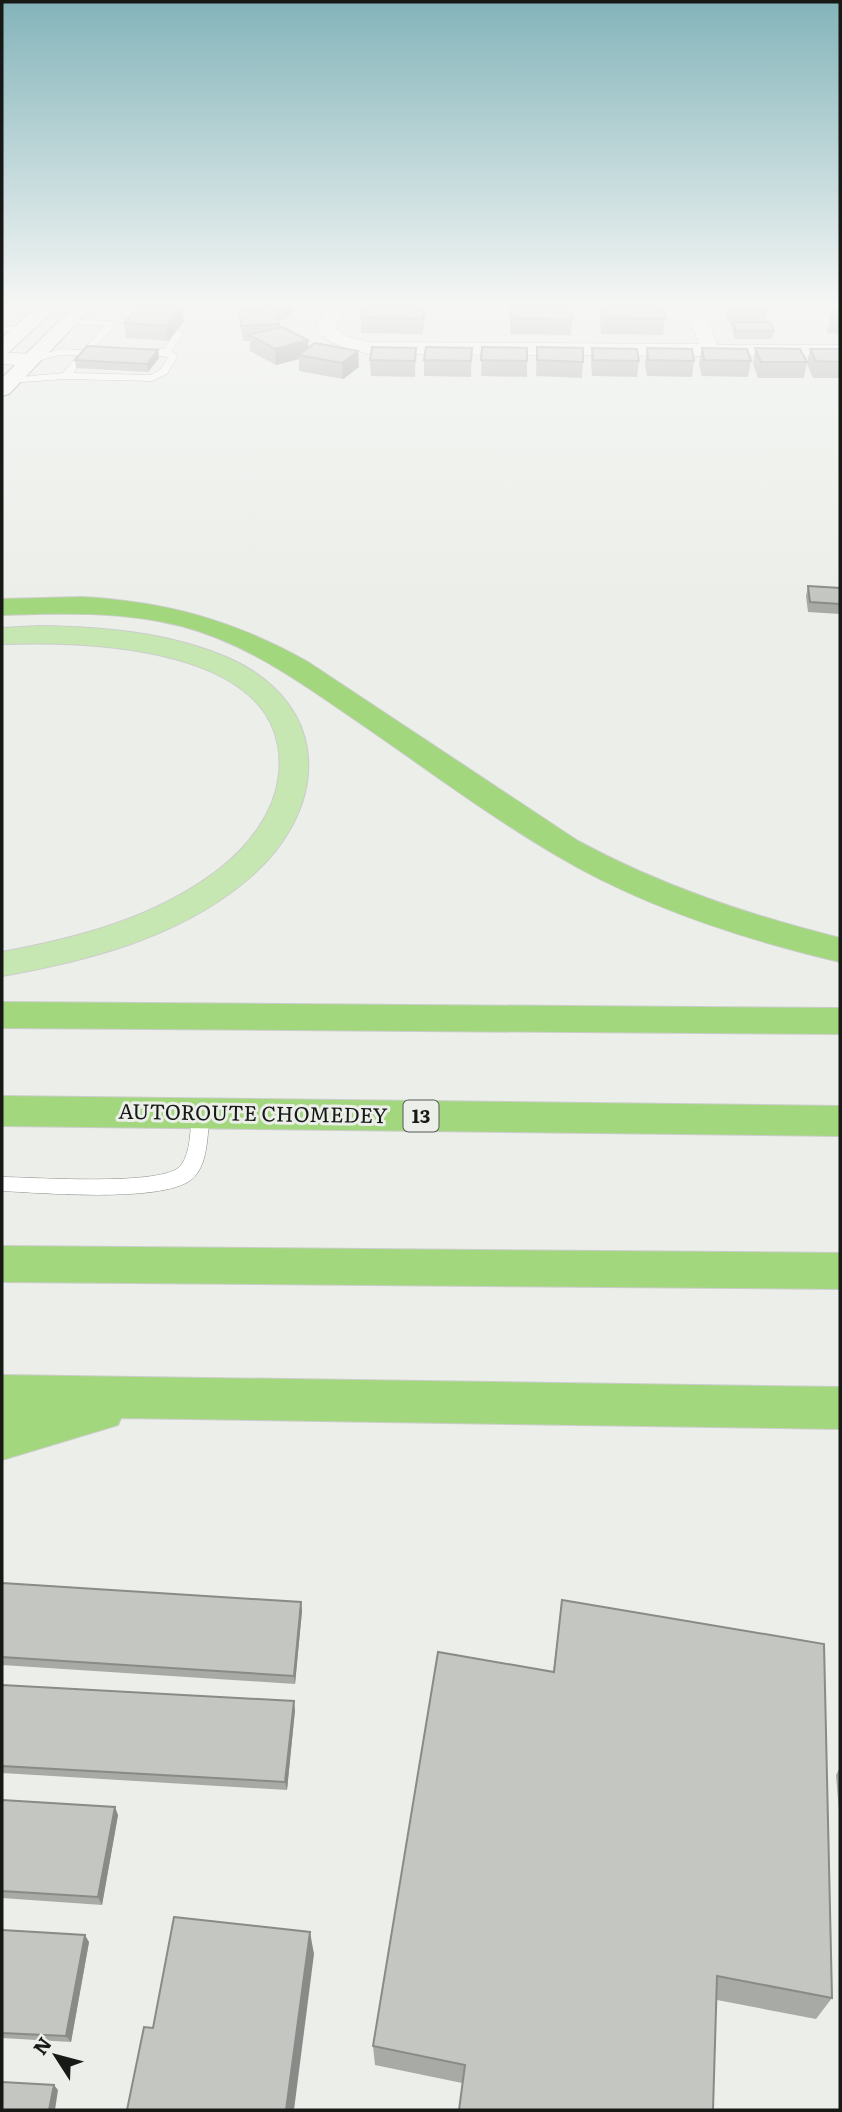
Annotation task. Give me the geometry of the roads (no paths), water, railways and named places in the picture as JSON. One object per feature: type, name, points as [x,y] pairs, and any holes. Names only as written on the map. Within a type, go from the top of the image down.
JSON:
[{"type":"highway","points":[[2,585],[34,589],[67,604]]},
{"type":"highway","points":[[2,607],[67,604],[118,606],[167,613],[206,623],[242,637],[298,668],[529,824],[582,856],[688,905],[840,950]]},
{"type":"highway","points":[[2,1015],[840,1021]]},
{"type":"highway","name":"AUTOROUTE CHOMEDEY","points":[[2,1111],[840,1121]]},
{"type":"highway","points":[[2,1264],[840,1271]]},
{"type":"highway","points":[[2,1396],[840,1408]]},
{"type":"highway","points":[[2,1438],[141,1398]]},
{"type":"main road","points":[[2,636],[53,633],[121,637],[162,645],[215,663],[244,680],[276,708],[292,742],[295,769],[290,797],[276,826],[255,855],[218,885],[170,914],[115,936],[2,964]]},
{"type":"lane","points":[[2,1184],[150,1185],[176,1180],[186,1174],[194,1158],[201,1113]]}]
